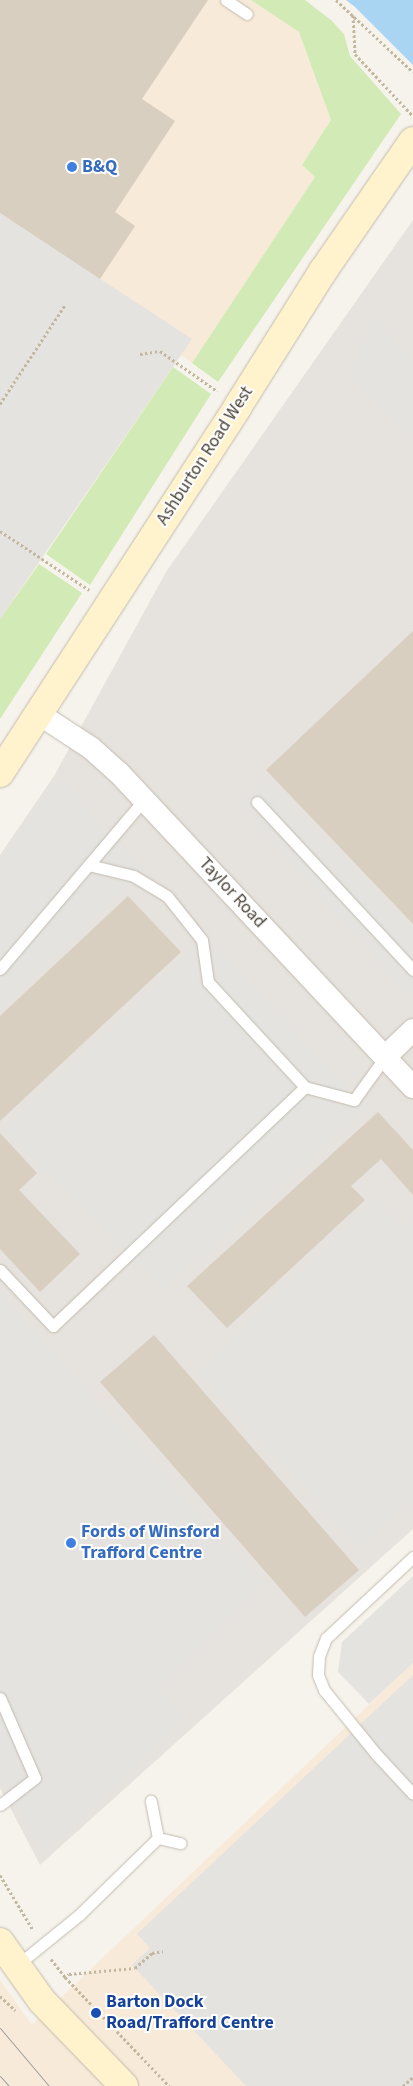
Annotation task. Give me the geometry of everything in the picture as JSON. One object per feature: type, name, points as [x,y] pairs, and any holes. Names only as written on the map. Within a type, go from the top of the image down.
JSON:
[{"type":"main road","name":"Ashburton Road West","points":[[0,773],[238,406],[323,271],[413,141]]},
{"type":"main road","points":[[0,1942],[42,2001],[124,2086]]},
{"type":"street","name":"Taylor Road","points":[[39,714],[91,748],[144,800],[413,1087]]},
{"type":"street","points":[[385,1057],[413,1030]]},
{"type":"lane","points":[[226,0],[247,14]]},
{"type":"lane","points":[[0,969],[144,800]]},
{"type":"lane","points":[[257,802],[411,963]]},
{"type":"lane","points":[[89,865],[134,876],[167,896],[202,940],[208,982],[305,1087],[354,1100],[385,1057]]},
{"type":"lane","points":[[0,1270],[53,1326],[305,1087]]},
{"type":"lane","points":[[413,1557],[326,1638],[319,1656],[318,1675],[324,1690],[376,1754],[413,1794]]},
{"type":"lane","points":[[0,1698],[35,1778],[0,1805]]},
{"type":"lane","points":[[151,1801],[158,1838]]},
{"type":"lane","points":[[158,1838],[180,1843]]},
{"type":"lane","points":[[16,1966],[78,1916],[158,1838]]},
{"type":"path","points":[[336,0],[413,72]]},
{"type":"path","points":[[353,15],[355,54],[413,116]]},
{"type":"path","points":[[0,404],[65,305]]},
{"type":"path","points":[[140,354],[160,351],[203,382]]},
{"type":"path","points":[[0,531],[108,604]]},
{"type":"path","points":[[0,1875],[41,1944],[65,1977],[169,2086]]},
{"type":"path","points":[[42,2001],[69,1974],[135,1968],[152,1953],[163,1951]]},
{"type":"path","points":[[403,2086],[413,2077]]},
{"type":"shaded area","points":[[0,0],[251,0],[299,32],[331,120],[302,165],[315,177],[204,345],[192,363],[181,355],[0,619]]},
{"type":"shaded area","points":[[0,213],[192,339],[0,619]]},
{"type":"shaded area","points":[[413,220],[413,1529],[40,1865],[0,1788],[0,855],[54,776],[166,572]]},
{"type":"shaded area","points":[[374,316],[413,361],[413,439],[350,375]]},
{"type":"shaded area","points":[[58,776],[145,872],[0,1008],[0,862]]},
{"type":"shaded area","points":[[269,778],[406,925],[413,919],[413,991],[408,996],[239,803]]},
{"type":"shaded area","points":[[207,937],[366,1108],[163,1290],[3,1130]]},
{"type":"shaded area","points":[[375,1200],[402,1227],[413,1217],[413,1499],[361,1548],[198,1372]]},
{"type":"shaded area","points":[[0,1295],[263,1584],[159,1688],[184,1719],[45,1851],[0,1780]]},
{"type":"shaded area","points":[[413,1576],[413,1663],[369,1704],[338,1672],[342,1642]]},
{"type":"shaded area","points":[[413,1663],[413,2086],[0,2086],[0,1980],[32,2025]]},
{"type":"shaded area","points":[[413,1675],[413,2086],[246,2086],[132,1965],[150,1948],[137,1934]]},
{"type":"green space","points":[[251,0],[305,0],[331,20],[344,34],[350,56],[401,114],[218,382],[192,363],[315,177],[302,165],[331,120],[299,32]]},
{"type":"green space","points":[[173,367],[211,394],[90,585],[46,554]]},
{"type":"green space","points":[[39,564],[82,593],[0,719],[0,619]]},
{"type":"water","points":[[346,0],[413,0],[413,65],[355,7]]},
{"type":"building","name":"B&Q","points":[[0,0],[208,0],[142,99],[175,121],[115,212],[135,226],[100,279],[0,213]]},
{"type":"building","points":[[413,631],[413,924],[266,770]]},
{"type":"building","points":[[128,896],[181,952],[0,1121],[0,1016]]},
{"type":"building","points":[[378,1112],[413,1150],[413,1195],[381,1159],[351,1186],[365,1200],[227,1328],[187,1286]]},
{"type":"building","points":[[0,1133],[37,1173],[19,1190],[80,1254],[40,1292],[0,1249]]},
{"type":"building","points":[[154,1335],[359,1570],[305,1617],[100,1382]]},
{"type":"tram line","points":[[0,2028],[49,2086]]},
{"type":"tram line","points":[[0,2076],[9,2086]]},
{"type":"place","name":"B&Q","points":[[72,167]]},
{"type":"place","name":"Fords of Winsford Trafford Centre","points":[[71,1543]]},
{"type":"place","name":"Barton Dock Road/Trafford Centre","points":[[96,2013]]}]
